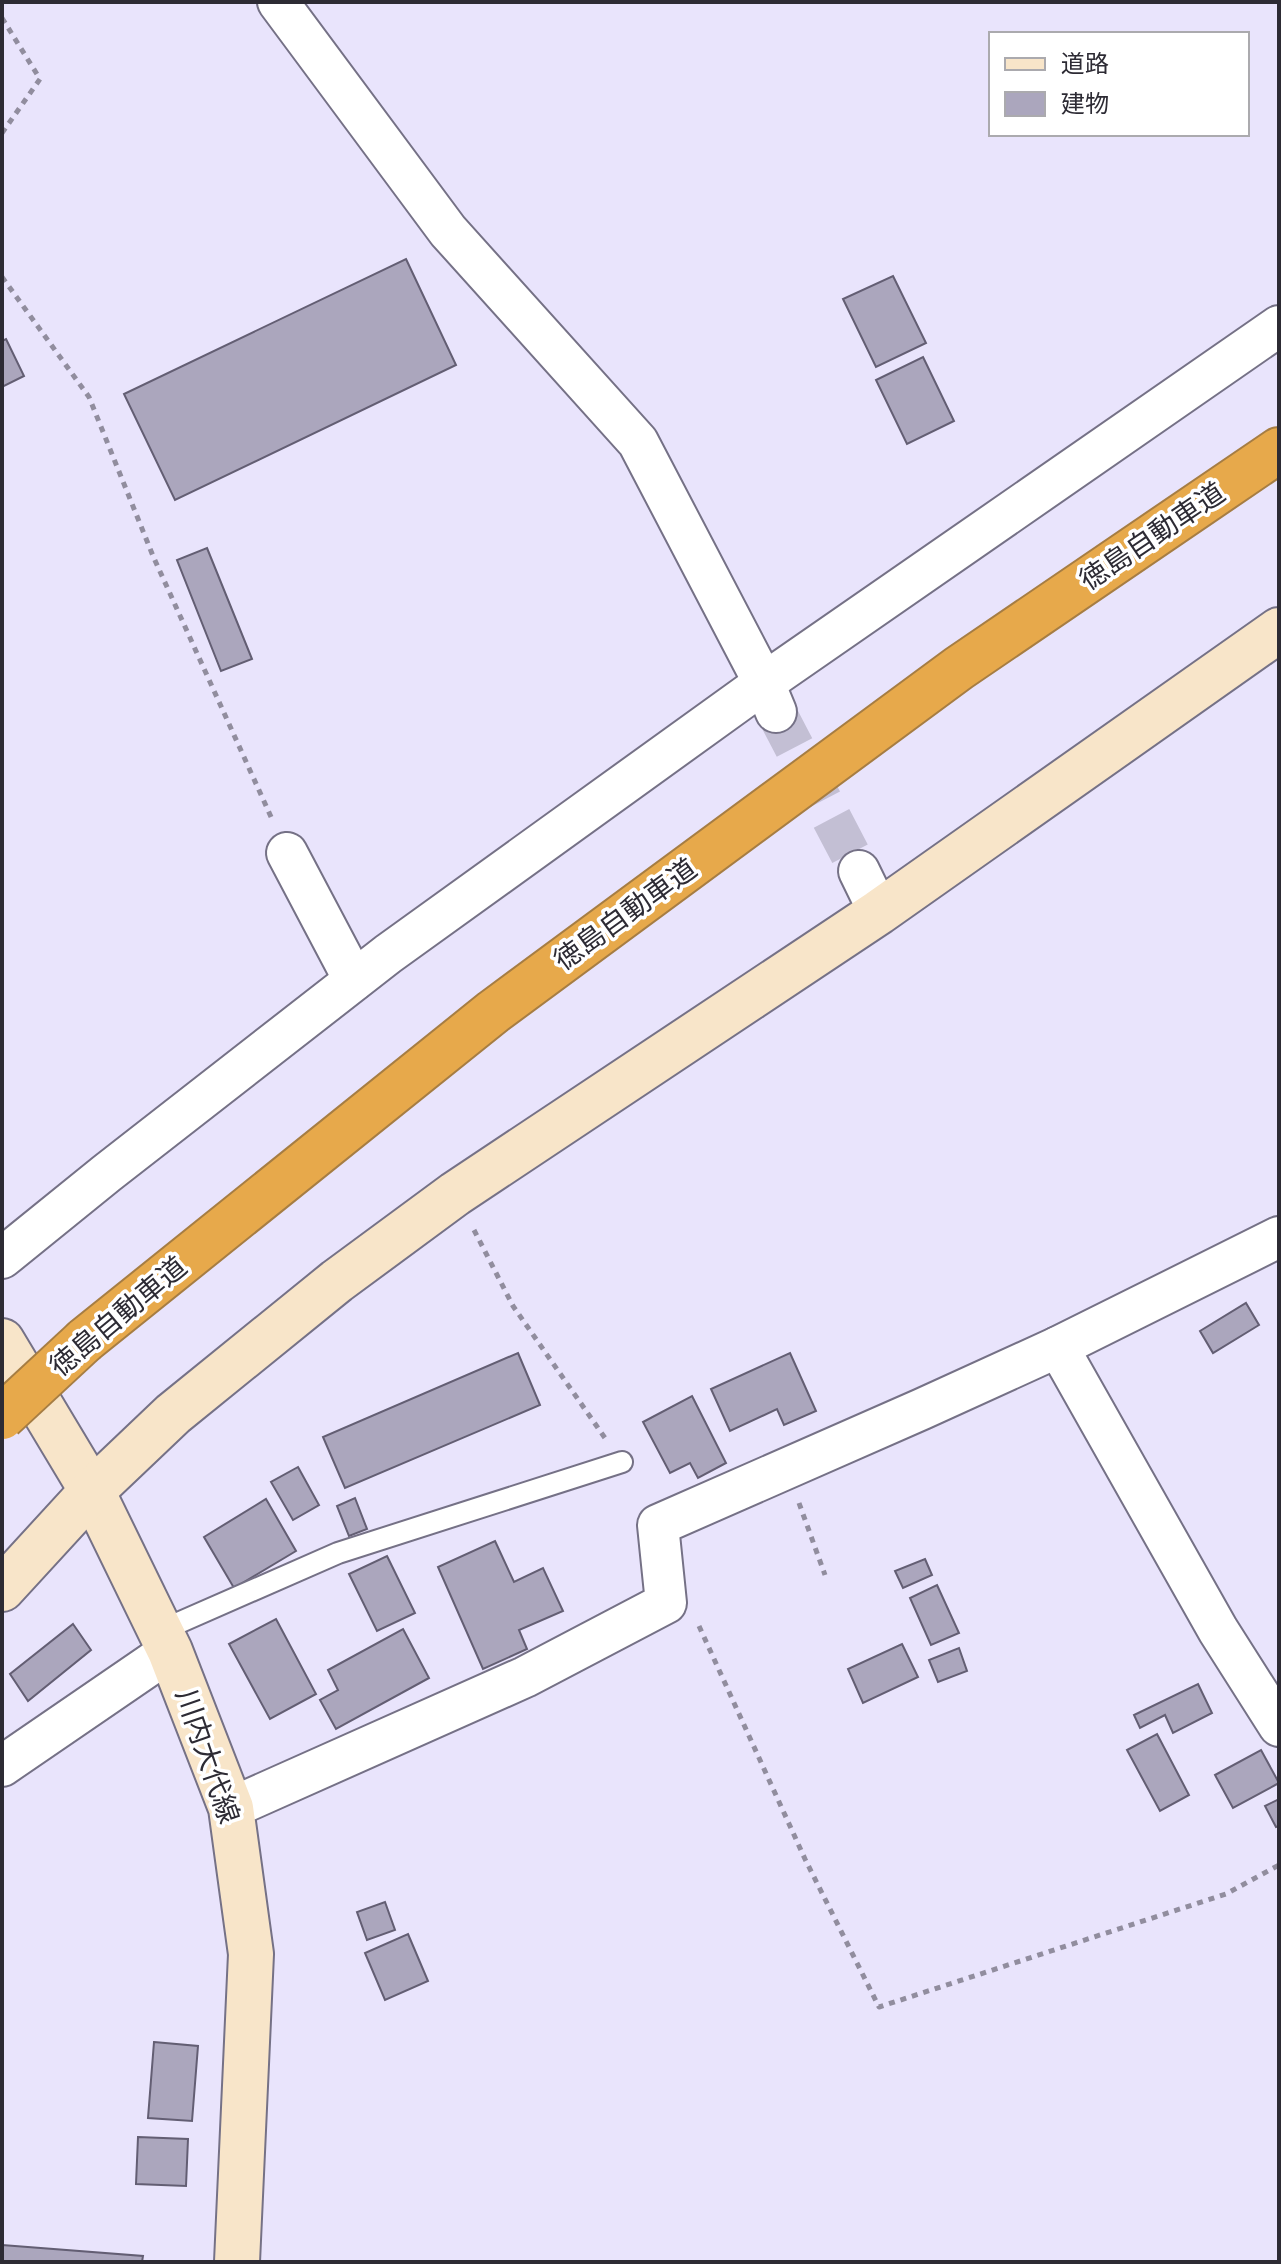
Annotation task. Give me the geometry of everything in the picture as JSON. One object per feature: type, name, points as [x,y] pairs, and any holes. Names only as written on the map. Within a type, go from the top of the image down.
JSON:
[{"type":"highway","name":"徳島自動車道","points":[[2,1417],[85,1340],[493,1012],[959,668],[1279,450]]},
{"type":"street","points":[[278,2],[448,231],[638,442],[770,698]]},
{"type":"street","points":[[2,1258],[354,980],[770,698],[1279,326]]},
{"type":"street","points":[[2,1589],[92,1491],[184,1405],[337,1281],[455,1194],[879,912],[1279,630]]},
{"type":"street","points":[[287,853],[354,980]]},
{"type":"street","points":[[859,871],[879,912]]},
{"type":"street","points":[[231,1808],[525,1677],[666,1603],[658,1525],[1058,1347],[1279,1237]]},
{"type":"street","name":"川内大代線","points":[[2,1341],[92,1491],[165,1641],[231,1808],[251,1954],[237,2262]]},
{"type":"street","points":[[1058,1347],[1218,1630],[1279,1726]]},
{"type":"street","points":[[2,1766],[165,1641]]},
{"type":"lane","points":[[165,1641],[338,1553],[622,1462]]},
{"type":"path","points":[[2,18],[40,79],[2,133]]},
{"type":"path","points":[[2,277],[89,397],[153,556],[287,853]]},
{"type":"path","points":[[455,1194],[513,1306],[622,1462]]},
{"type":"path","points":[[787,1469],[825,1575]]},
{"type":"path","points":[[666,1603],[694,1614],[805,1859],[879,2007],[1226,1894],[1279,1865]]},
{"type":"building","points":[[406,259],[456,365],[175,500],[124,394]]},
{"type":"building","points":[[893,276],[926,343],[876,367],[843,299]]},
{"type":"building","points":[[6,339],[24,376],[2,387],[2,341]]},
{"type":"building","points":[[923,357],[954,421],[907,444],[876,380]]},
{"type":"building","points":[[207,548],[252,659],[221,671],[177,560]]},
{"type":"building","points":[[1246,1303],[1259,1325],[1213,1353],[1200,1331]]},
{"type":"building","points":[[518,1353],[540,1405],[345,1488],[323,1437]]},
{"type":"building","points":[[790,1353],[816,1411],[784,1425],[777,1409],[730,1431],[711,1389]]},
{"type":"building","points":[[692,1396],[726,1463],[698,1478],[690,1463],[670,1473],[643,1422]]},
{"type":"building","points":[[298,1467],[319,1505],[293,1520],[271,1482]]},
{"type":"building","points":[[355,1498],[367,1529],[349,1536],[337,1506]]},
{"type":"building","points":[[266,1499],[296,1551],[234,1588],[204,1537]]},
{"type":"building","points":[[495,1541],[514,1582],[543,1568],[563,1611],[519,1630],[527,1649],[483,1669],[438,1567]]},
{"type":"building","points":[[387,1556],[415,1613],[377,1631],[349,1574]]},
{"type":"building","points":[[925,1559],[932,1575],[903,1588],[895,1571]]},
{"type":"building","points":[[937,1585],[959,1633],[931,1645],[910,1598]]},
{"type":"building","points":[[276,1619],[316,1694],[270,1719],[229,1644]]},
{"type":"building","points":[[73,1624],[91,1650],[28,1701],[10,1674]]},
{"type":"building","points":[[403,1629],[429,1678],[336,1729],[320,1700],[338,1690],[328,1670]]},
{"type":"building","points":[[902,1644],[918,1677],[863,1703],[848,1669]]},
{"type":"building","points":[[959,1648],[967,1671],[938,1682],[929,1660]]},
{"type":"building","points":[[1198,1684],[1212,1713],[1173,1733],[1165,1715],[1140,1728],[1134,1715]]},
{"type":"building","points":[[1157,1734],[1189,1795],[1160,1811],[1127,1750]]},
{"type":"building","points":[[1261,1750],[1279,1783],[1233,1808],[1215,1775]]},
{"type":"building","points":[[1279,1799],[1279,1826],[1276,1827],[1265,1806]]},
{"type":"building","points":[[385,1902],[395,1930],[367,1940],[357,1912]]},
{"type":"building","points":[[408,1934],[428,1981],[385,2000],[365,1953]]},
{"type":"building","points":[[154,2042],[198,2046],[192,2121],[148,2118]]},
{"type":"building","points":[[138,2137],[188,2139],[186,2186],[136,2184]]},
{"type":"building","points":[[2,2245],[143,2256],[142,2262],[2,2262]]},
{"type":"tunnel","points":[[776,712],[859,871]]}]
